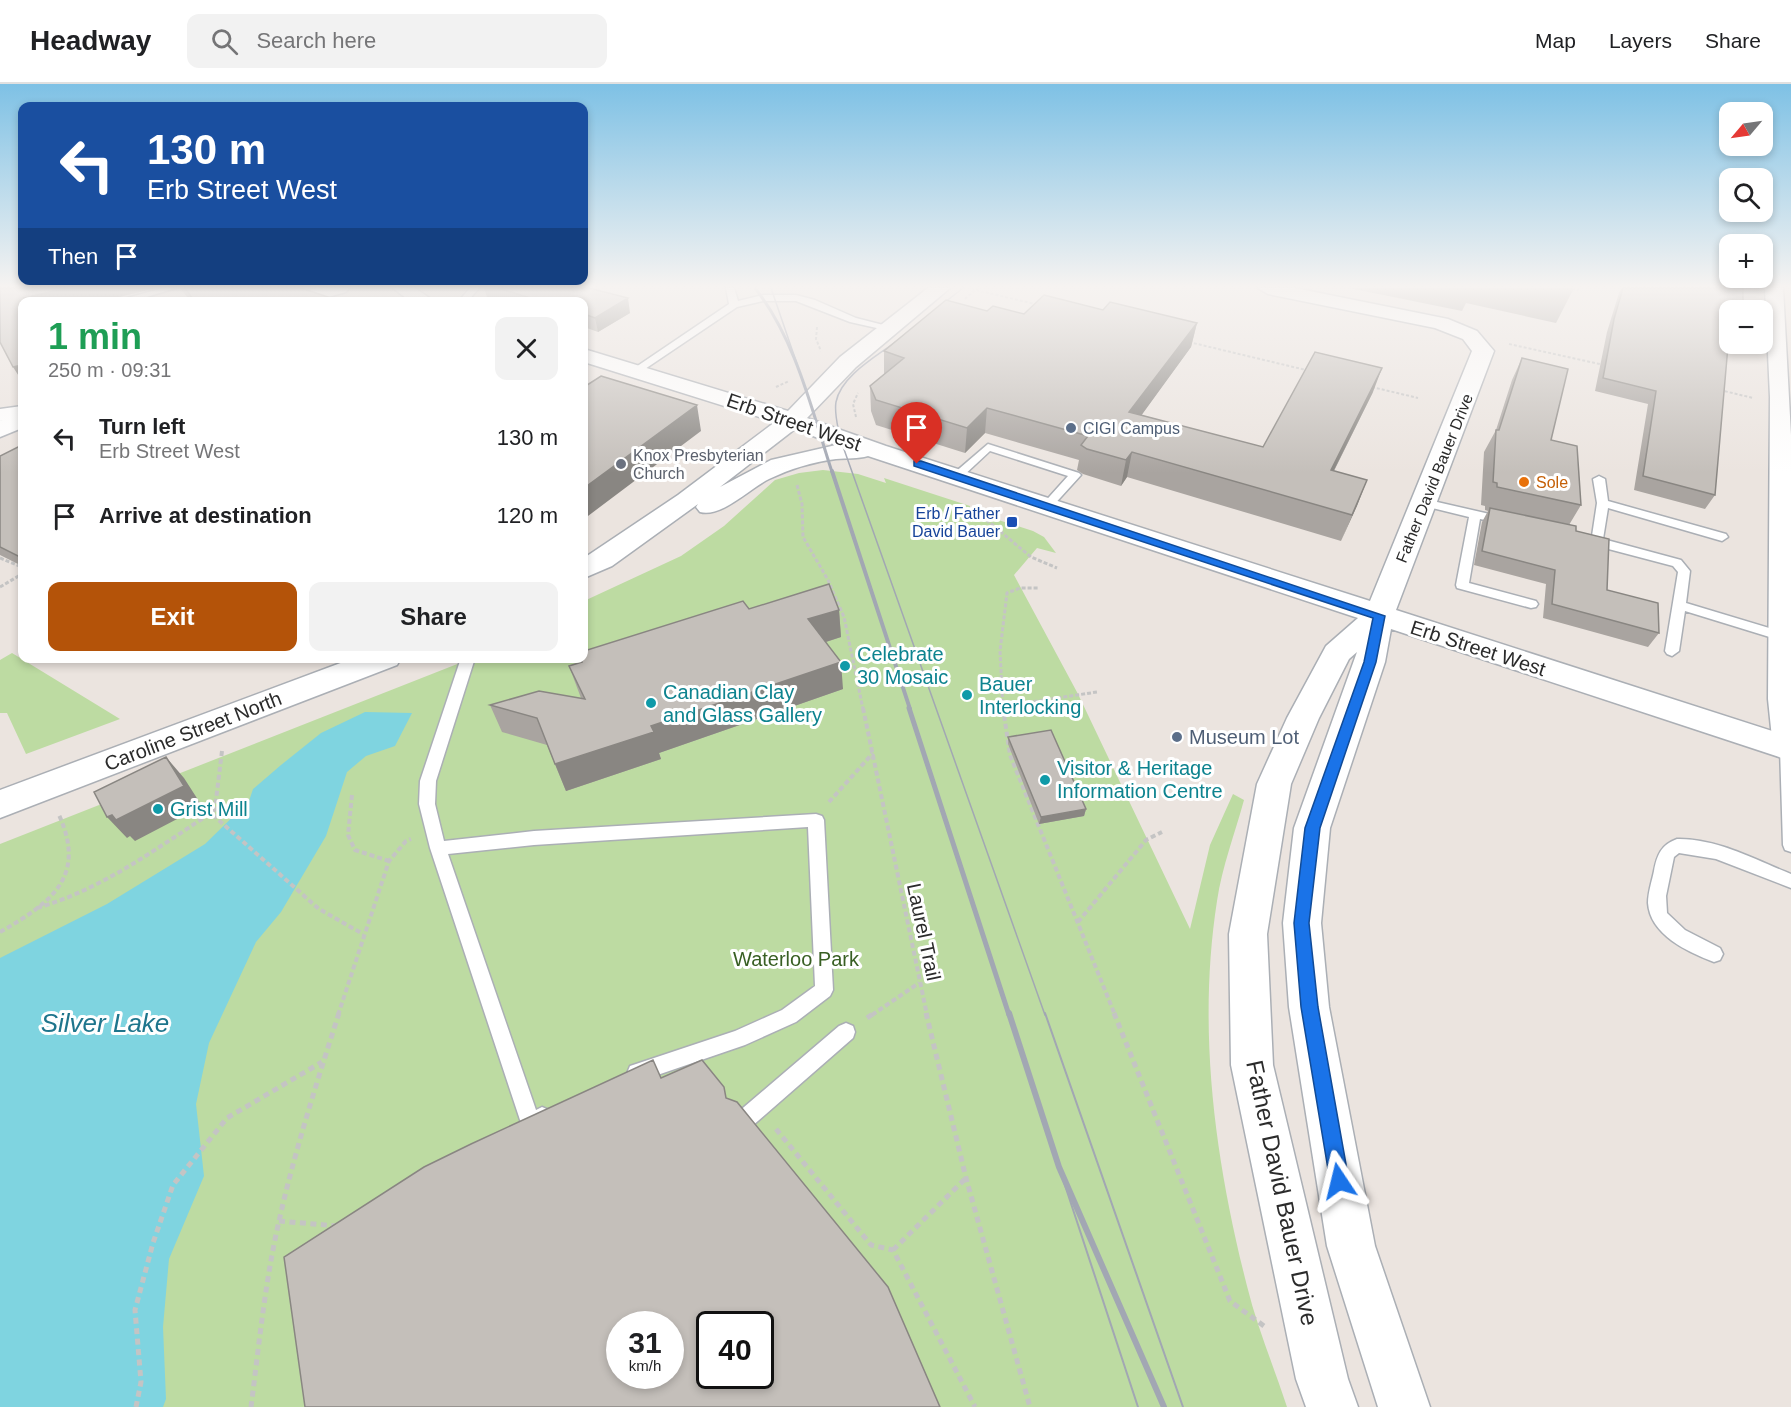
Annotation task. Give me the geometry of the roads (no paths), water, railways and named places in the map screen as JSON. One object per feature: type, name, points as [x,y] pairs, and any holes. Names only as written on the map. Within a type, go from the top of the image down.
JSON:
[{"type":"street","points":[[588,567],[602,560],[687,500],[791,421],[864,350]]},
{"type":"street","name":"Father David Bauer Drive","points":[[1404,1407],[1351,1246],[1309,1007],[1302,923],[1312,828],[1370,662],[1379,616],[1482,360],[1482,350]]},
{"type":"street","points":[[1779,350],[1785,405],[1782,699],[1790,749]]},
{"type":"street","name":"Erb Street West","points":[[588,356],[1790,749]]},
{"type":"street","points":[[0,415],[18,413]]},
{"type":"street","points":[[0,430],[18,421]]},
{"type":"street","points":[[588,589],[607,580],[669,541],[727,493],[771,469],[824,452],[877,451]]},
{"type":"street","name":"Father David Bauer Drive","points":[[1332,1407],[1322,1379],[1252,1065],[1248,934],[1274,784],[1303,718],[1337,653],[1379,616]]},
{"type":"street","name":"Caroline Street North","points":[[0,804],[373,663]]},
{"type":"lane","points":[[636,371],[668,350]]},
{"type":"lane","points":[[957,476],[988,447],[1075,475],[1047,506]]},
{"type":"lane","points":[[1597,541],[1603,503],[1599,479]]},
{"type":"lane","points":[[1424,503],[1519,524]]},
{"type":"lane","points":[[1603,503],[1722,537]]},
{"type":"lane","points":[[1475,514],[1462,585],[1531,604]]},
{"type":"lane","points":[[1564,534],[1677,563],[1684,571],[1672,651]]},
{"type":"lane","points":[[1679,605],[1781,636]]},
{"type":"lane","points":[[466,663],[428,781],[426,804],[435,840],[530,1122],[561,1108]]},
{"type":"lane","points":[[1790,749],[1791,844]]},
{"type":"lane","points":[[435,840],[534,838],[816,820],[824,990],[789,1016],[738,1039],[624,1079]]},
{"type":"lane","points":[[1714,954],[1684,940],[1666,924],[1656,906],[1664,859],[1668,851],[1676,846],[1699,848],[1791,881]]},
{"type":"lane","points":[[744,1120],[846,1032]]},
{"type":"water","name":"Silver Lake","points":[[365,712],[412,713],[395,746],[366,756],[347,772],[326,836],[281,912],[256,942],[209,1043],[196,1104],[204,1176],[169,1259],[163,1327],[166,1399],[163,1407],[0,1407],[0,958],[107,904],[205,844],[249,801],[253,789],[281,765],[321,733]]},
{"type":"tram line","points":[[792,350],[797,364]]},
{"type":"tram line","points":[[885,350],[853,374],[839,392],[836,411],[840,438],[1045,1015]]},
{"type":"tram line","points":[[1045,1013],[1183,1407]]},
{"type":"tram line","points":[[1059,1167],[1138,1407]]},
{"type":"railway","points":[[791,350],[810,401],[832,472]]},
{"type":"railway","points":[[832,471],[910,709]]},
{"type":"railway","points":[[909,708],[1009,1015]]},
{"type":"railway","points":[[1009,1013],[1059,1167],[1164,1407]]},
{"type":"place","name":"CIGI Campus","points":[[1071,428]]},
{"type":"place","name":"Knox Presbyterian Church","points":[[621,464]]},
{"type":"place","name":"Sole","points":[[1524,482]]},
{"type":"place","name":"Erb / Father David Bauer","points":[[1012,522]]},
{"type":"place","name":"Celebrate 30 Mosaic","points":[[845,666]]},
{"type":"place","name":"Bauer Interlocking","points":[[967,695]]},
{"type":"place","name":"Canadian Clay and Glass Gallery","points":[[651,703]]},
{"type":"place","name":"Museum Lot","points":[[1177,737]]},
{"type":"place","name":"Visitor & Heritage Information Centre","points":[[1045,780]]},
{"type":"place","name":"Grist Mill","points":[[158,809]]},
{"type":"park label","name":"Waterloo Park","points":[[796,959]]}]
